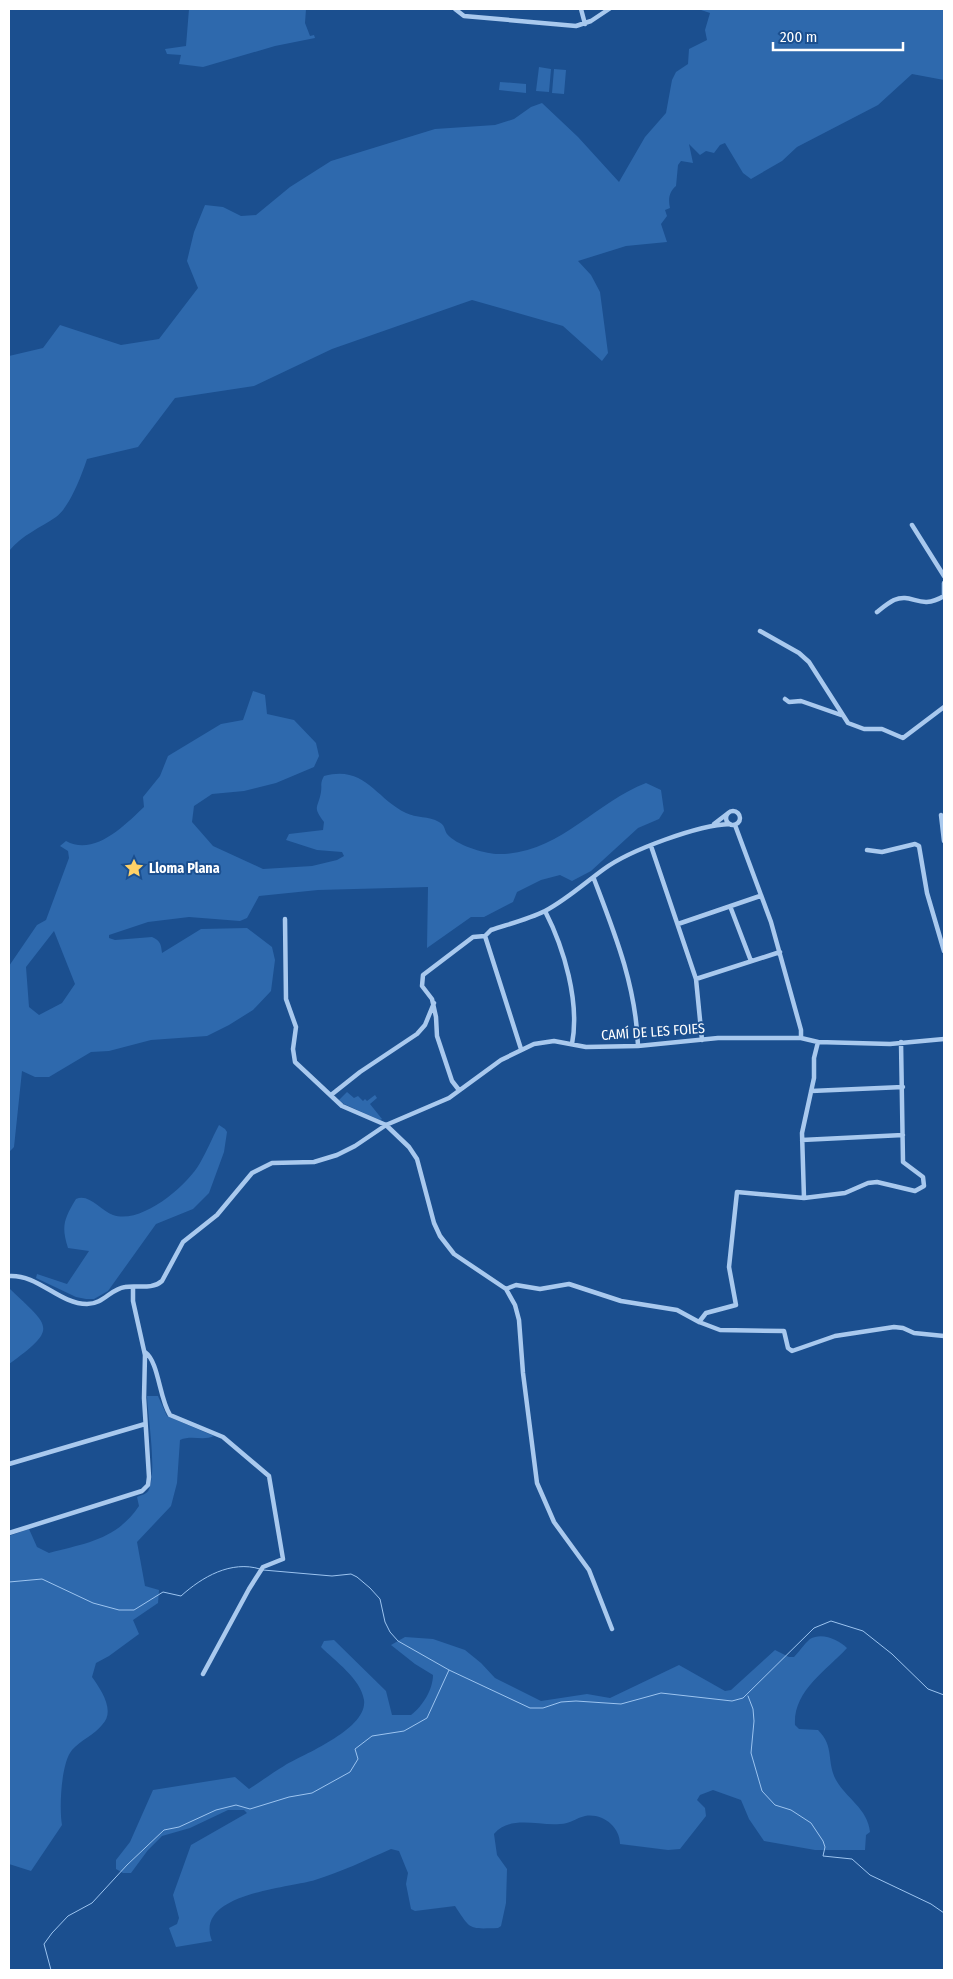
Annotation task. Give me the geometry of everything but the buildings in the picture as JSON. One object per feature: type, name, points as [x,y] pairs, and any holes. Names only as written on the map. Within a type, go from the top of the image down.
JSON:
[{"type":"street","points":[[455,9],[460,15],[466,16],[568,26],[584,24],[609,9]]},
{"type":"street","points":[[581,9],[584,24]]},
{"type":"street","points":[[912,526],[944,576]]},
{"type":"street","points":[[877,612],[893,600],[901,599],[932,603],[944,596],[944,583]]},
{"type":"street","points":[[760,632],[799,653],[809,662],[831,694],[841,715]]},
{"type":"street","points":[[785,699],[789,702],[801,701],[841,715],[854,726],[864,729],[882,729],[900,739],[908,736],[944,707]]},
{"type":"street","points":[[458,1090],[452,1081],[437,1036],[434,1004],[422,986],[423,975],[473,937],[485,936],[491,930],[546,911],[594,879],[604,869],[651,846],[710,826],[739,822],[739,815],[733,811],[710,826]]},
{"type":"street","points":[[727,814],[727,821],[733,824],[760,896],[764,899],[802,1030],[801,1038]]},
{"type":"street","points":[[941,815],[944,841]]},
{"type":"street","points":[[867,850],[880,852],[916,844],[919,846],[927,893],[944,951]]},
{"type":"street","points":[[651,846],[696,979],[702,1040]]},
{"type":"street","points":[[594,879],[620,949],[631,986],[636,1014],[638,1046]]},
{"type":"street","points":[[678,924],[760,896]]},
{"type":"street","points":[[730,906],[751,961]]},
{"type":"street","points":[[546,911],[560,943],[566,963],[573,1021],[572,1044]]},
{"type":"street","points":[[285,919],[286,999],[296,1032],[293,1057],[299,1068],[348,1109],[386,1125],[409,1147],[417,1159],[434,1223],[447,1246],[454,1254],[506,1289],[519,1320],[522,1366],[537,1483],[554,1522],[589,1570],[612,1629]]},
{"type":"street","points":[[485,936],[522,1049]]},
{"type":"street","points":[[696,979],[780,952]]},
{"type":"street","points":[[331,1095],[360,1072],[417,1034],[424,1025],[434,1004]]},
{"type":"street","name":"CAMÍ DE LES FOIES","points":[[133,1287],[160,1283],[183,1242],[217,1215],[252,1173],[272,1163],[314,1162],[330,1158],[355,1146],[386,1125],[445,1100],[494,1064],[522,1049],[547,1042],[586,1047],[638,1046],[702,1040],[801,1038],[818,1042],[901,1042],[944,1039]]},
{"type":"street","points":[[804,1198],[802,1140],[818,1042]]},
{"type":"street","points":[[699,1322],[706,1313],[736,1306],[729,1267],[737,1192],[804,1198],[845,1193],[868,1183],[877,1182],[908,1191],[922,1189],[925,1181],[923,1177],[903,1162],[901,1042]]},
{"type":"street","points":[[811,1091],[903,1086]]},
{"type":"street","points":[[802,1140],[903,1135]]},
{"type":"street","points":[[9,1276],[26,1278],[71,1300],[88,1304],[102,1301],[121,1288],[133,1287],[133,1301],[145,1352],[145,1424],[149,1476],[144,1490],[9,1533]]},
{"type":"street","points":[[506,1289],[516,1285],[540,1290],[569,1284],[621,1301],[677,1310],[699,1322],[720,1330],[784,1331],[788,1348],[792,1351],[834,1336],[894,1327],[904,1328],[914,1333],[944,1336]]},
{"type":"street","points":[[145,1352],[151,1358],[160,1390],[170,1415],[223,1437],[270,1476],[282,1560],[262,1570],[249,1588],[203,1674]]},
{"type":"street","points":[[9,1464],[145,1424]]},
{"type":"shaded area","points":[[189,9],[306,9],[305,23],[310,36],[314,35],[315,38],[275,46],[203,67],[179,64],[181,55],[167,54],[165,49],[186,46]]},
{"type":"shaded area","points":[[698,9],[944,9],[944,80],[912,74],[878,105],[797,147],[782,161],[751,179],[743,173],[725,143],[720,145],[714,153],[706,151],[700,155],[689,144],[693,163],[681,161],[678,165],[676,186],[670,196],[670,208],[665,210],[667,216],[661,224],[667,242],[626,246],[578,261],[591,275],[600,292],[608,353],[602,361],[563,326],[472,300],[332,349],[254,386],[175,398],[138,447],[87,459],[75,490],[61,512],[25,536],[9,551],[9,356],[43,348],[60,325],[121,345],[159,339],[198,288],[187,261],[194,232],[205,205],[223,207],[241,216],[256,215],[290,187],[331,161],[435,129],[495,125],[514,119],[531,107],[542,103],[578,137],[619,182],[645,137],[666,113],[672,80],[676,72],[688,64],[689,49],[707,40],[705,30],[710,13]]},
{"type":"shaded area","points":[[539,67],[551,69],[549,92],[536,91]]},
{"type":"shaded area","points":[[554,69],[566,70],[564,94],[552,93]]},
{"type":"shaded area","points":[[500,82],[526,84],[526,93],[499,90]]},
{"type":"shaded area","points":[[253,691],[265,695],[267,714],[294,720],[316,743],[319,756],[314,767],[276,783],[244,791],[212,794],[194,806],[192,822],[213,846],[263,869],[312,866],[337,860],[344,856],[342,852],[317,850],[286,840],[289,834],[323,830],[324,822],[318,813],[317,807],[324,776],[350,775],[360,779],[395,807],[406,813],[439,822],[447,834],[457,842],[477,850],[496,854],[518,852],[538,847],[557,838],[627,792],[646,783],[661,790],[664,811],[659,819],[638,828],[591,871],[572,881],[560,875],[541,880],[517,892],[513,902],[484,917],[471,917],[427,948],[428,887],[318,890],[259,896],[247,918],[240,921],[189,917],[148,922],[109,935],[109,938],[115,940],[152,937],[160,944],[162,953],[201,929],[247,928],[272,947],[275,960],[271,991],[253,1010],[207,1036],[151,1040],[109,1051],[91,1052],[49,1077],[35,1077],[22,1071],[14,1147],[9,1152],[9,966],[37,925],[46,920],[69,858],[68,851],[60,846],[66,841],[77,845],[87,845],[108,837],[144,807],[143,797],[160,776],[168,756],[221,724],[243,720]],"holes":[[[54,931],[75,984],[62,1003],[39,1015],[29,1007],[26,967]]]},
{"type":"shaded area","points":[[347,1092],[354,1098],[358,1096],[363,1101],[365,1099],[367,1101],[375,1095],[377,1098],[370,1104],[382,1119],[380,1120],[344,1104],[339,1100]]},
{"type":"shaded area","points":[[219,1125],[227,1132],[224,1152],[209,1193],[193,1209],[156,1224],[108,1291],[94,1299],[86,1299],[76,1297],[36,1278],[37,1274],[67,1284],[89,1251],[68,1248],[66,1240],[65,1223],[76,1199],[86,1198],[108,1213],[124,1217],[149,1209],[174,1192],[194,1172]]},
{"type":"shaded area","points":[[9,1288],[40,1319],[43,1327],[42,1334],[36,1342],[9,1364]]},
{"type":"shaded area","points":[[147,1396],[158,1396],[167,1416],[214,1436],[180,1440],[177,1483],[171,1506],[137,1542],[145,1586],[159,1590],[158,1603],[133,1620],[139,1634],[96,1663],[92,1677],[106,1701],[108,1713],[102,1725],[76,1746],[68,1756],[62,1786],[62,1825],[31,1871],[9,1864],[9,1536],[29,1529],[37,1547],[49,1553],[88,1543],[110,1533],[130,1517],[139,1506],[137,1497],[147,1492],[151,1480],[152,1457]]},
{"type":"shaded area","points":[[405,1637],[433,1639],[465,1650],[495,1678],[541,1701],[587,1694],[610,1698],[679,1665],[725,1691],[731,1690],[775,1650],[789,1657],[794,1657],[810,1639],[815,1637],[825,1637],[840,1642],[847,1648],[812,1682],[805,1692],[799,1702],[795,1725],[799,1729],[818,1730],[827,1742],[831,1767],[836,1780],[861,1810],[868,1824],[870,1832],[866,1835],[865,1850],[815,1850],[764,1841],[749,1819],[741,1800],[713,1790],[700,1795],[697,1800],[705,1808],[706,1816],[680,1849],[668,1850],[620,1844],[617,1832],[609,1822],[592,1816],[585,1816],[564,1824],[516,1823],[501,1828],[494,1834],[497,1855],[507,1869],[506,1903],[501,1926],[498,1928],[475,1928],[471,1926],[464,1920],[455,1906],[415,1911],[411,1909],[406,1884],[408,1873],[399,1851],[391,1849],[325,1877],[266,1890],[230,1903],[217,1912],[210,1925],[212,1941],[176,1947],[169,1928],[177,1924],[179,1918],[173,1895],[191,1845],[247,1813],[244,1810],[228,1810],[190,1828],[162,1836],[148,1850],[131,1873],[123,1873],[116,1869],[116,1860],[130,1842],[153,1790],[235,1777],[249,1789],[346,1730],[363,1711],[364,1700],[362,1692],[353,1678],[321,1647],[324,1641],[334,1640],[386,1691],[392,1715],[411,1715],[420,1707],[426,1697],[433,1680],[433,1675],[415,1664],[391,1645]]},
{"type":"waterway","points":[[9,1582],[42,1579],[93,1603],[119,1610],[134,1610],[163,1592],[181,1596],[198,1582],[218,1572],[238,1567],[260,1569]]},
{"type":"waterway","points":[[263,1570],[332,1576],[351,1574],[357,1577],[380,1599],[385,1622],[390,1632],[398,1641],[449,1670]]},
{"type":"waterway","points":[[51,1970],[44,1944],[52,1933],[68,1916],[92,1903],[127,1865],[164,1830],[179,1827],[216,1810],[236,1805],[250,1809],[289,1797],[312,1793],[350,1772],[358,1759],[355,1749],[372,1736],[404,1731],[427,1718],[449,1670],[530,1708],[543,1708],[561,1702],[576,1701],[621,1704],[661,1693],[732,1701],[743,1698],[814,1628],[831,1621],[863,1631],[892,1654],[928,1689],[944,1695]]},
{"type":"waterway","points":[[748,1696],[753,1709],[754,1721],[751,1753],[762,1791],[775,1805],[791,1810],[811,1823],[823,1841],[825,1847],[823,1856],[852,1859],[870,1875],[931,1904],[944,1913]]},
{"type":"place","name":"Lloma Plana","points":[[134,868]]}]
